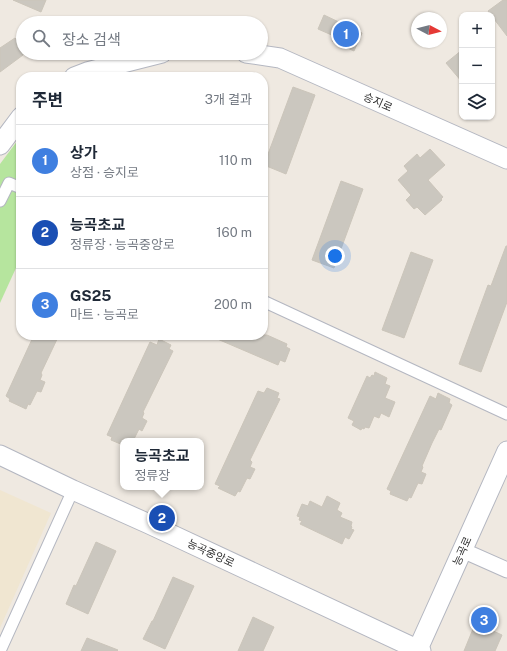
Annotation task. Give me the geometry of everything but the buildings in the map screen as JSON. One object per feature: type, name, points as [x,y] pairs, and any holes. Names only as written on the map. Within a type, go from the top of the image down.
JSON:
[{"type":"street","name":"승지로","points":[[268,56],[280,58],[507,159]]},
{"type":"street","points":[[87,72],[134,60]]},
{"type":"street","points":[[0,145],[16,124]]},
{"type":"street","points":[[0,202],[9,183],[16,186]]},
{"type":"street","points":[[268,302],[507,414]]},
{"type":"street","name":"능곡로","points":[[418,650],[507,451]]},
{"type":"street","name":"능곡중앙로","points":[[0,455],[418,650]]},
{"type":"street","points":[[0,651],[73,490]]},
{"type":"street","points":[[462,550],[507,570]]},
{"type":"shaded area","points":[[0,490],[51,513],[0,628]]},
{"type":"green space","points":[[16,143],[16,268],[0,303],[0,164]]},
{"type":"place","name":"상가","points":[[346,34]]},
{"type":"place","name":"능곡초교","points":[[162,518]]},
{"type":"place","name":"GS25","points":[[484,620]]}]
